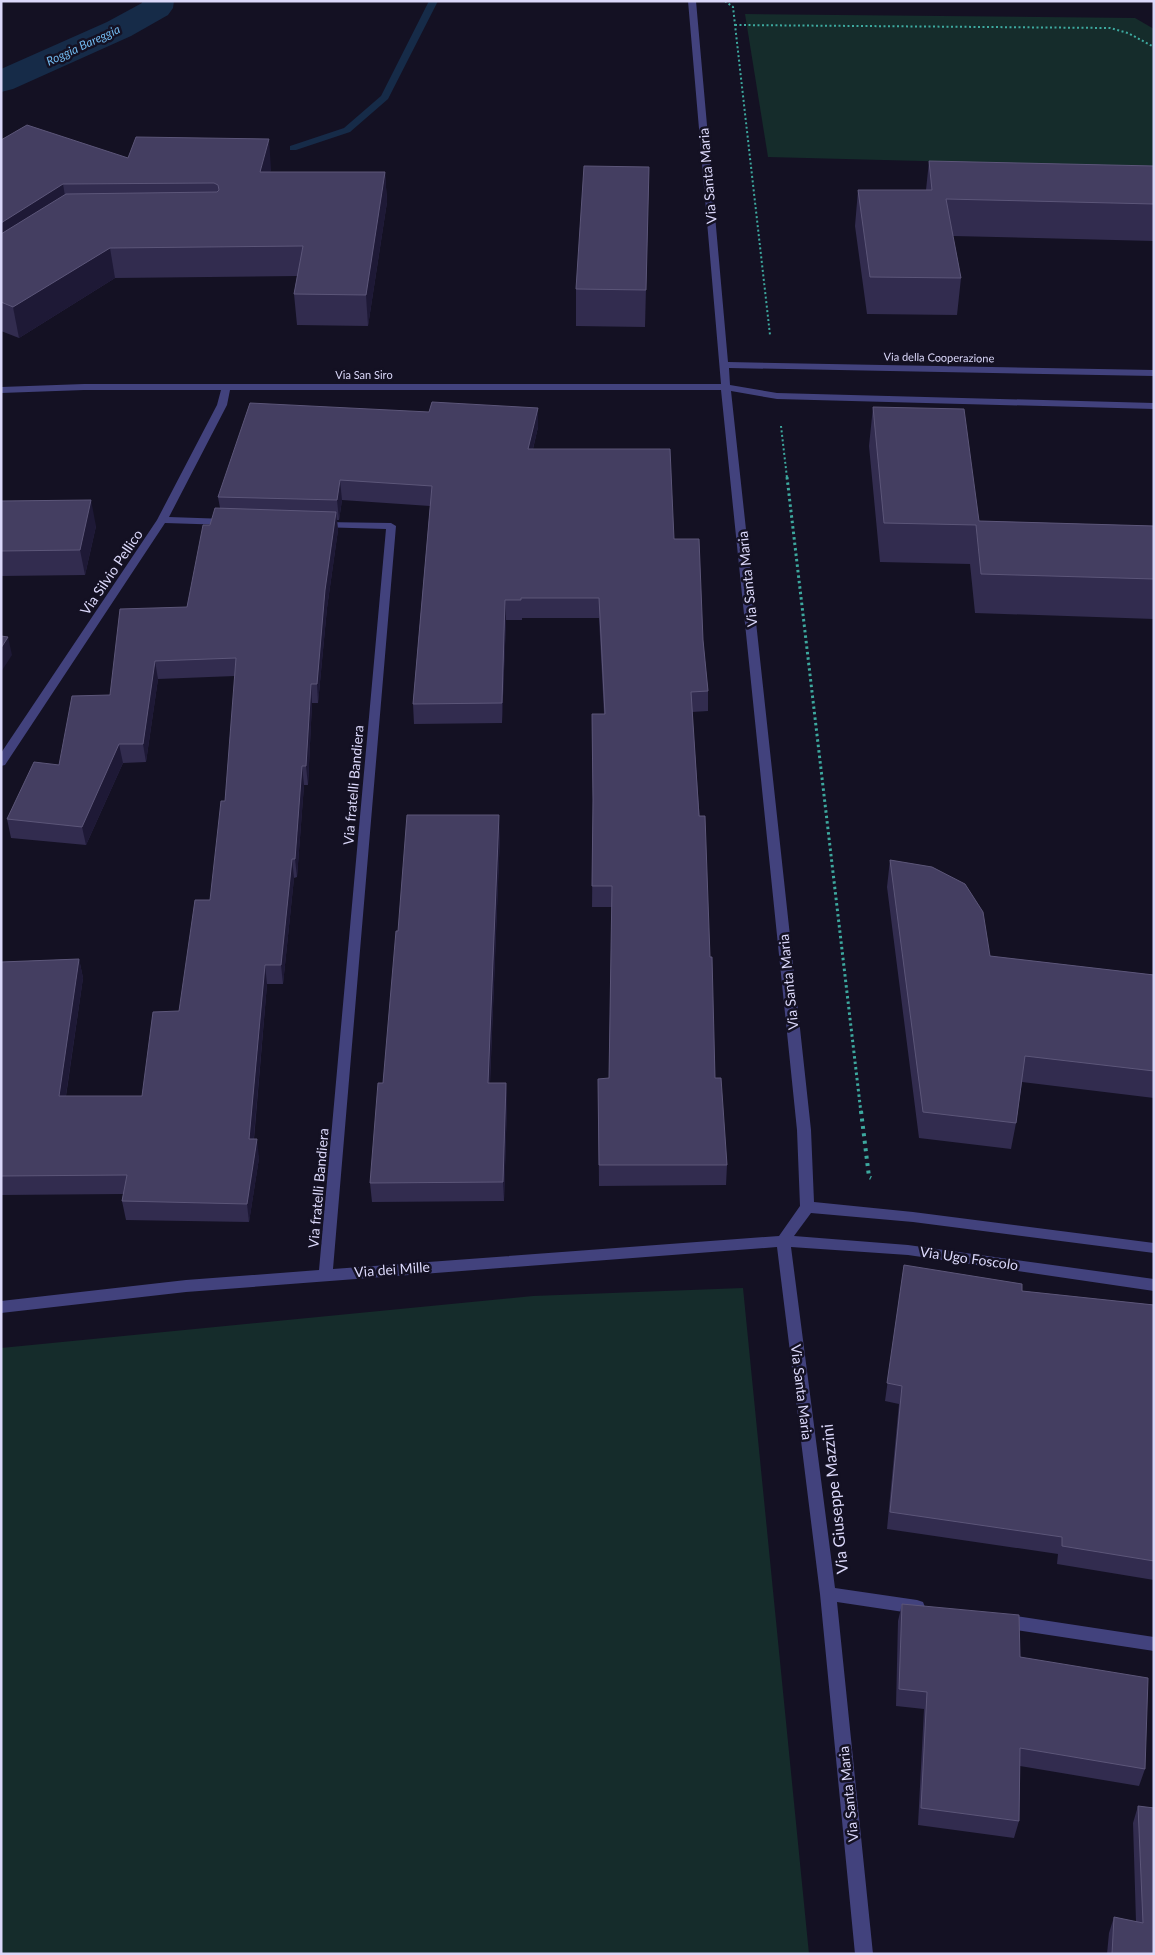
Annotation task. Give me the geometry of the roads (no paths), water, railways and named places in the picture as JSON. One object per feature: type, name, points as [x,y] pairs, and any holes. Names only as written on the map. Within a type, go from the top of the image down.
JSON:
[{"type":"street","name":"Via Santa Maria","points":[[692,1],[724,365],[804,1130],[808,1207]]},
{"type":"street","name":"Via della Cooperazione","points":[[724,365],[1154,373]]},
{"type":"street","name":"Via San Siro","points":[[1,390],[84,387],[727,386]]},
{"type":"street","points":[[727,386],[777,396],[1154,406]]},
{"type":"street","name":"Via Silvio Pellico","points":[[1,762],[162,520],[222,405],[226,387]]},
{"type":"street","points":[[162,520],[242,522]]},
{"type":"street","name":"Via fratelli Bandiera","points":[[311,524],[391,526],[326,1274]]},
{"type":"street","points":[[783,1241],[808,1207],[913,1217],[1154,1248]]},
{"type":"street","name":"Via Santa Maria","points":[[783,1241],[828,1594],[864,1954]]},
{"type":"street","name":"Via dei Mille","points":[[1,1307],[186,1286],[326,1274],[783,1241]]},
{"type":"street","name":"Via Ugo Foscolo","points":[[783,1241],[908,1250],[1154,1285]]},
{"type":"street","points":[[828,1594],[933,1610]]},
{"type":"street","points":[[991,1619],[1154,1644]]},
{"type":"waterway","name":"Roggia Bareggia","points":[[1,82],[119,29],[157,8],[158,1]]},
{"type":"waterway","points":[[293,148],[347,130],[385,97],[434,1]]}]
